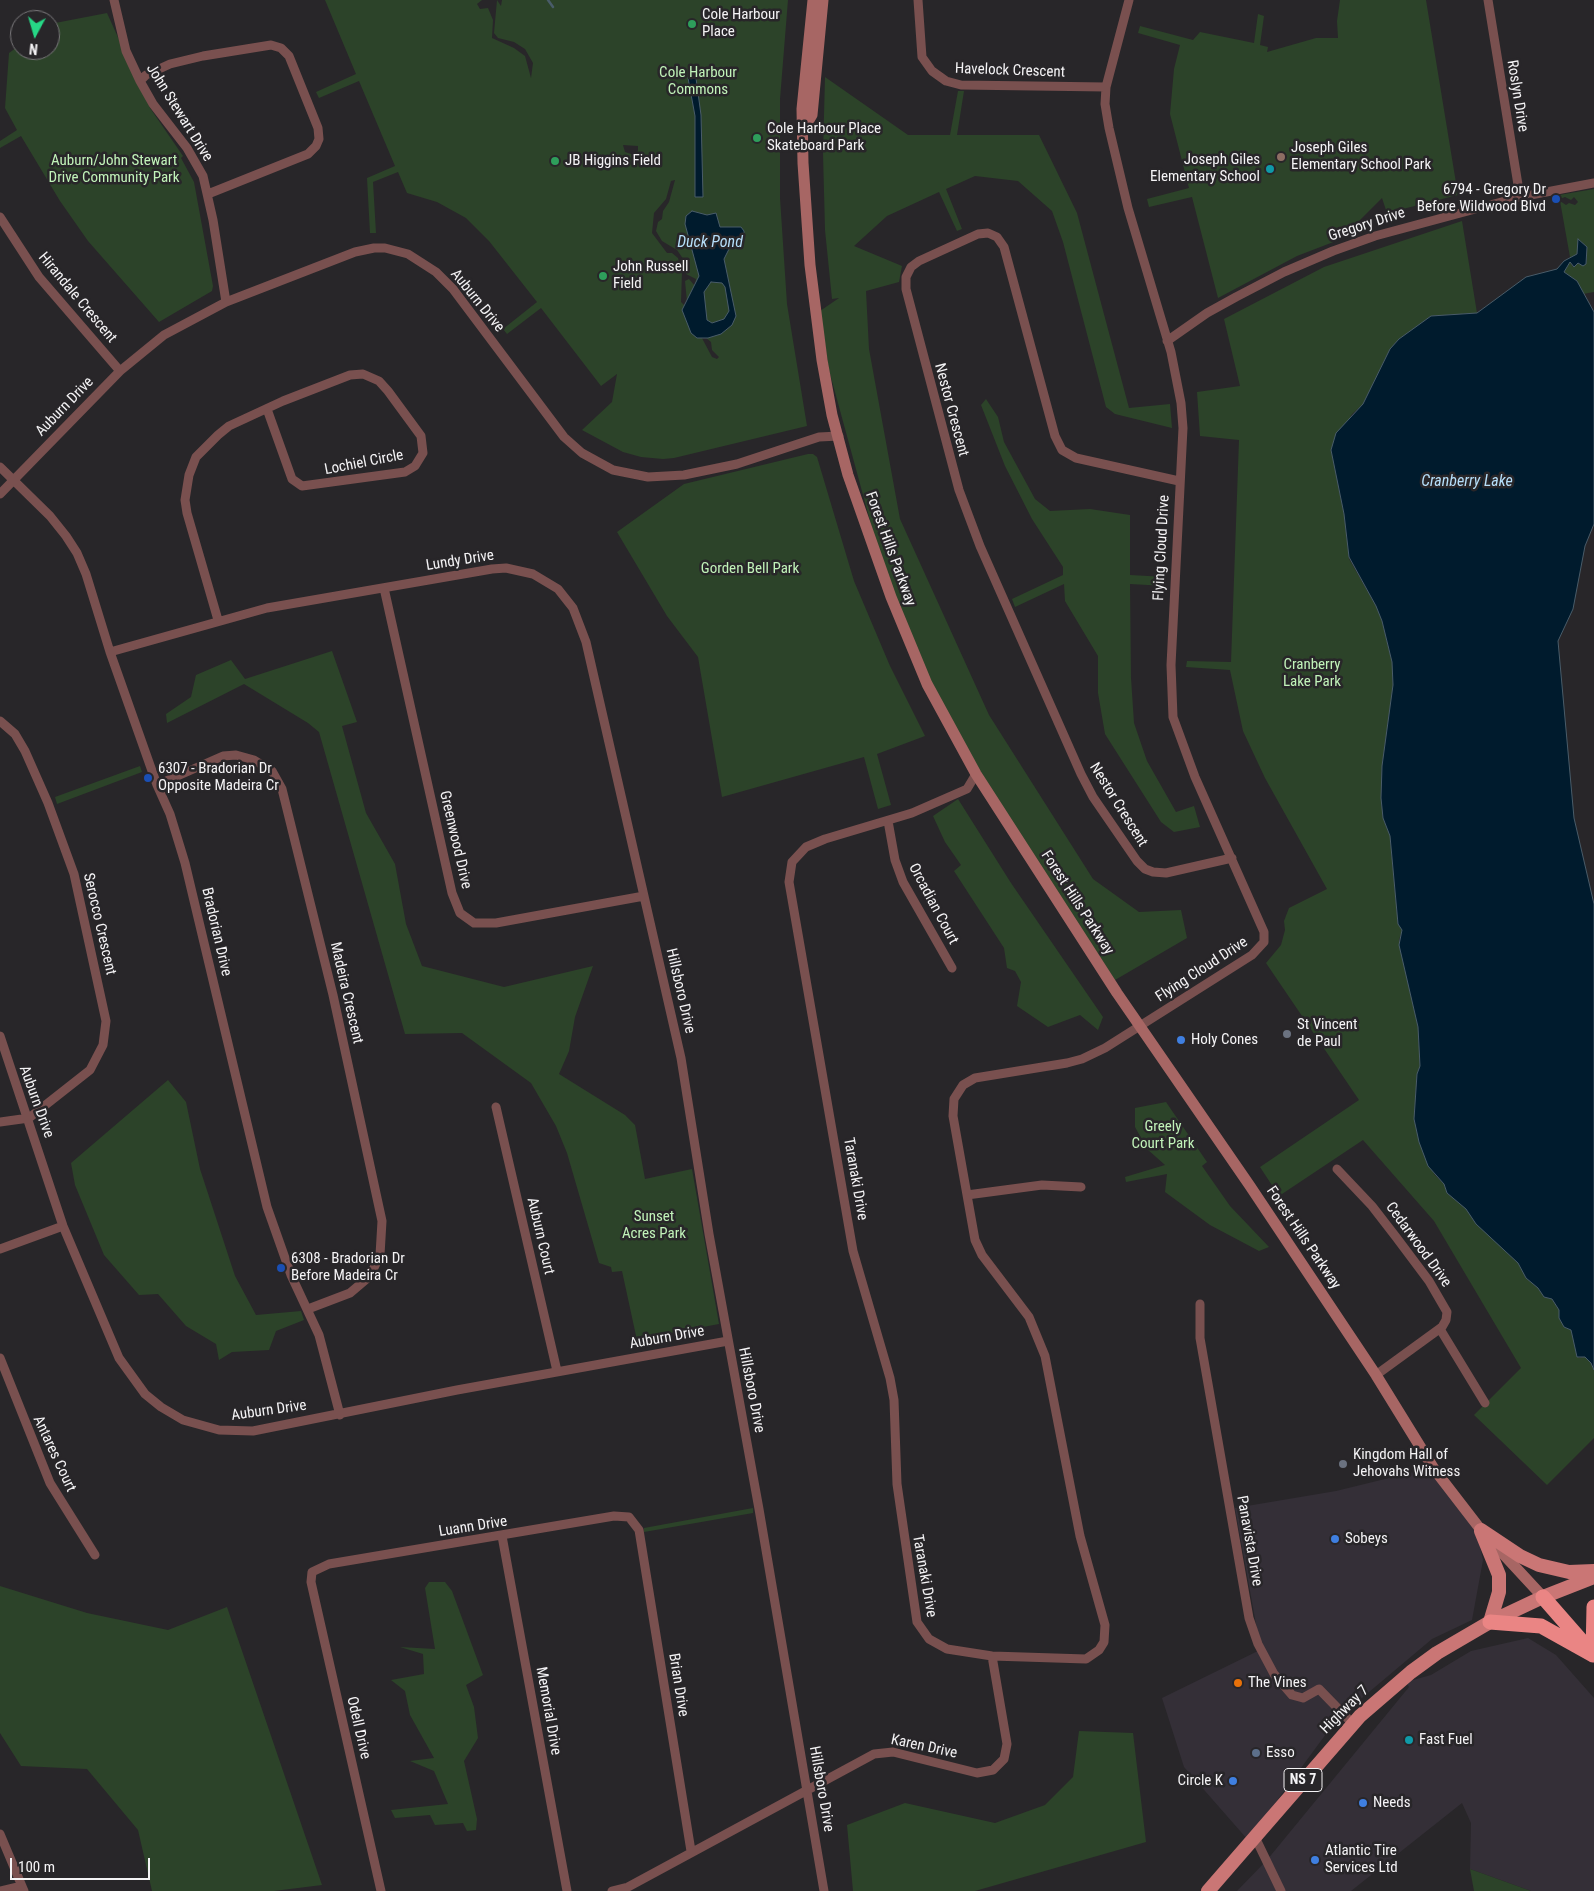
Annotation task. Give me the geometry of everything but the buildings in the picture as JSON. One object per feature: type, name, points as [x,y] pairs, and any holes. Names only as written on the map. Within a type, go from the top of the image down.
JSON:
[{"type":"highway","points":[[1543,1597],[1594,1655]]},
{"type":"highway","points":[[1594,1607],[1594,1655]]},
{"type":"highway","points":[[1490,1622],[1541,1626],[1594,1655]]},
{"type":"main road","name":"Forest Hills Parkway","points":[[813,0],[802,109],[804,192],[810,265],[822,360],[832,415],[851,484],[904,629],[927,684],[976,774],[1140,1027],[1211,1128],[1376,1375],[1434,1469],[1481,1530],[1543,1597]]},
{"type":"main road","name":"Forest Hills Parkway","points":[[803,130],[812,115],[823,0]]},
{"type":"main road","points":[[1481,1530],[1520,1556],[1539,1565],[1569,1572],[1594,1572]]},
{"type":"main road","points":[[1481,1530],[1499,1575],[1499,1592],[1490,1622]]},
{"type":"main road","name":"NS 7","points":[[1543,1597],[1594,1578]]},
{"type":"main road","name":"Highway 7","points":[[1208,1891],[1353,1724],[1376,1701],[1427,1660],[1490,1622],[1543,1597]]},
{"type":"street","name":"John Stewart Drive","points":[[114,0],[126,51],[140,81],[154,104],[192,155],[203,176],[208,194],[226,302]]},
{"type":"street","name":"Havelock Crescent","points":[[918,0],[922,57],[932,71],[946,82],[962,85],[1106,88]]},
{"type":"street","name":"Flying Cloud Drive","points":[[1129,0],[1106,88],[1105,104],[1108,128],[1128,208],[1167,341],[1183,415],[1171,665],[1173,718],[1192,769],[1262,924],[1264,942],[1252,955],[1140,1027]]},
{"type":"street","name":"Roslyn Drive","points":[[1488,0],[1520,197]]},
{"type":"street","points":[[140,81],[146,75],[170,64],[203,56],[271,45],[281,48],[289,56],[318,128],[319,139],[316,146],[308,154],[208,194]]},
{"type":"street","name":"Gregory Drive","points":[[1167,341],[1215,309],[1320,255],[1375,236],[1520,197],[1594,183]]},
{"type":"street","name":"Hirandale Crescent","points":[[0,217],[39,277],[120,371]]},
{"type":"street","name":"Nestor Crescent","points":[[1179,480],[1076,458],[1062,450],[1055,436],[1004,247],[997,237],[988,233],[981,233],[919,261],[911,267],[906,276],[906,289],[959,490],[980,546],[1052,712],[1093,797],[1139,863],[1149,871],[1166,873],[1232,858]]},
{"type":"street","name":"Auburn Drive","points":[[0,494],[120,371],[164,335],[226,302],[359,251],[374,248],[392,249],[415,258],[445,281],[564,437],[582,453],[613,470],[648,477],[684,475],[737,464],[819,437],[839,436]]},
{"type":"street","name":"Lochiel Circle","points":[[218,620],[187,513],[185,500],[187,481],[196,457],[205,446],[230,426],[267,409],[350,375],[367,374],[379,380],[421,436],[423,453],[416,466],[405,472],[311,487],[302,486],[292,479],[267,409]]},
{"type":"street","points":[[0,467],[14,481]]},
{"type":"street","name":"Bradorian Drive","points":[[14,481],[50,516],[77,553],[86,574],[110,652],[157,785],[170,814],[186,863],[267,1207],[291,1275],[308,1309],[329,1367],[340,1414]]},
{"type":"street","name":"Lundy Drive","points":[[110,652],[266,608],[506,568],[533,574],[558,588],[578,617],[586,642],[644,896]]},
{"type":"street","name":"Greenwood Drive","points":[[384,588],[452,893],[460,913],[474,922],[496,923],[644,896]]},
{"type":"street","name":"Serocco Crescent","points":[[0,721],[20,742],[48,803],[74,874],[106,1021],[103,1045],[94,1064],[84,1075],[29,1118]]},
{"type":"street","name":"Madeira Crescent","points":[[157,785],[223,756],[236,755],[254,760],[272,771],[282,789],[333,994],[382,1221],[380,1255],[370,1276],[350,1293],[308,1309]]},
{"type":"street","name":"Taranaki Drive","points":[[976,774],[968,789],[888,821],[825,839],[806,847],[792,862],[789,882],[853,1251],[890,1378],[894,1400],[896,1484],[916,1618],[926,1636],[939,1646],[992,1656],[1086,1659],[1095,1654],[1104,1642],[1105,1625],[1082,1546],[1056,1401],[1042,1344],[1029,1317],[982,1255],[973,1230],[952,1109],[954,1099],[963,1085],[975,1078],[1082,1059],[1140,1027]]},
{"type":"street","name":"Orcadian Court","points":[[888,821],[895,860],[903,882],[952,968]]},
{"type":"street","name":"Hillsboro Drive","points":[[644,896],[681,1058],[728,1341],[824,1891]]},
{"type":"street","name":"Auburn Drive","points":[[0,1036],[7,1061],[29,1118],[63,1226],[119,1358],[136,1384],[161,1407],[198,1426],[232,1432],[253,1431],[557,1371],[728,1341]]},
{"type":"street","name":"Auburn Court","points":[[496,1107],[557,1371]]},
{"type":"street","points":[[0,1122],[29,1118]]},
{"type":"street","name":"Cedarwood Drive","points":[[1338,1169],[1372,1206],[1429,1281],[1447,1312],[1445,1322],[1440,1329]]},
{"type":"street","points":[[967,1195],[1042,1185],[1081,1187]]},
{"type":"street","points":[[0,1249],[63,1226]]},
{"type":"street","name":"Panavista Drive","points":[[1200,1304],[1200,1338],[1249,1618],[1258,1644],[1274,1674],[1292,1695],[1303,1698],[1319,1689],[1353,1724]]},
{"type":"street","points":[[1376,1375],[1440,1329],[1485,1403]]},
{"type":"street","name":"Antares Court","points":[[0,1358],[50,1483],[95,1555]]},
{"type":"street","name":"Luann Drive","points":[[312,1572],[329,1564],[614,1516],[629,1517],[636,1524]]},
{"type":"street","name":"Brian Drive","points":[[636,1524],[691,1851]]},
{"type":"street","name":"Memorial Drive","points":[[502,1536],[567,1891]]},
{"type":"street","name":"Odell Drive","points":[[312,1572],[311,1582],[381,1891]]},
{"type":"street","name":"Karen Drive","points":[[612,1891],[628,1887],[691,1851],[865,1758],[882,1752],[904,1755],[983,1774],[998,1767],[1006,1755],[1008,1744],[992,1656]]},
{"type":"street","points":[[0,1834],[23,1889],[1,1891]]},
{"type":"street","points":[[1255,1838],[1281,1891]]},
{"type":"shaded area","points":[[1434,1467],[1476,1528],[1483,1560],[1472,1620],[1432,1639],[1337,1719],[1248,1840],[1184,1767],[1162,1698],[1264,1648],[1258,1635],[1235,1508],[1336,1491]]},
{"type":"shaded area","points":[[1528,1638],[1556,1655],[1594,1698],[1594,1891],[1531,1891],[1470,1869],[1471,1823],[1462,1803],[1351,1891],[1237,1891],[1267,1860],[1409,1687],[1406,1682],[1431,1675],[1471,1651]]},
{"type":"green space","name":"Cole Harbour Commons","points":[[325,0],[482,0],[477,4],[480,9],[488,8],[493,20],[492,38],[514,48],[525,56],[531,78],[533,63],[525,49],[514,42],[498,38],[494,33],[497,0],[501,6],[502,0],[788,0],[780,99],[780,198],[787,304],[807,426],[663,459],[641,457],[623,452],[582,430],[612,402],[617,374],[601,386],[541,308],[507,334],[503,329],[537,302],[489,241],[466,218],[437,202],[407,193],[398,172],[373,182],[376,233],[370,233],[367,178],[395,166],[359,81],[319,98],[316,92],[356,74]],"holes":[[[623,145],[638,146],[638,151],[631,154],[625,152]],[[675,180],[669,202],[663,211],[662,219],[658,222],[656,231],[662,241],[677,250],[686,263],[686,274],[696,279],[695,286],[689,279],[685,281],[687,302],[705,337],[711,342],[712,350],[719,357],[717,359],[712,357],[685,306],[681,302],[682,272],[678,258],[672,253],[667,253],[652,233],[654,213],[666,199],[671,181]]]},
{"type":"green space","name":"Joseph Giles Elementary School Park","points":[[1340,0],[1426,0],[1458,195],[1387,213],[1382,198],[1359,221],[1362,231],[1297,256],[1218,298],[1192,197],[1149,207],[1147,199],[1189,188],[1170,114],[1174,69],[1180,45],[1138,33],[1140,26],[1193,40],[1200,32],[1254,43],[1258,14],[1264,16],[1260,45],[1268,47],[1267,52],[1316,38],[1338,38],[1337,21]]},
{"type":"green space","name":"Auburn/John Stewart Drive Community Park","points":[[107,13],[150,108],[183,156],[181,158],[194,182],[213,286],[212,291],[159,322],[88,241],[60,201],[21,136],[0,148],[0,141],[17,130],[5,108],[9,53],[10,60],[60,60],[60,22]]},
{"type":"green space","points":[[825,77],[908,135],[950,135],[958,91],[964,91],[957,135],[1039,135],[1077,213],[1129,408],[1170,404],[1172,428],[1115,414],[1106,407],[1063,242],[1052,211],[1018,181],[975,176],[946,189],[962,229],[957,231],[939,192],[887,216],[854,246],[902,266],[899,282],[866,291],[869,349],[900,519],[989,715],[1093,879],[1139,912],[1181,910],[1187,938],[1115,980],[1010,821],[938,699],[884,572],[829,370],[820,311],[839,298],[832,299],[825,230],[823,153]]},
{"type":"green space","points":[[1594,189],[1594,292],[1583,294],[1577,281],[1564,272],[1570,262],[1573,267],[1578,263],[1581,265],[1586,263],[1587,247],[1579,240],[1578,251],[1575,256],[1570,257],[1560,201],[1566,205],[1569,203],[1575,205],[1578,202],[1574,197],[1571,200],[1565,197],[1560,199],[1559,195]]},
{"type":"green space","name":"Cranberry Lake Park","points":[[1462,221],[1477,313],[1431,316],[1399,339],[1390,349],[1363,404],[1352,414],[1331,450],[1344,514],[1349,559],[1376,606],[1382,621],[1392,662],[1393,685],[1382,766],[1381,798],[1383,818],[1390,836],[1398,924],[1402,930],[1399,940],[1418,1027],[1420,1066],[1417,1074],[1414,1119],[1434,1174],[1444,1184],[1447,1193],[1466,1209],[1474,1221],[1518,1263],[1526,1278],[1538,1288],[1544,1297],[1552,1299],[1559,1310],[1560,1320],[1564,1327],[1571,1330],[1577,1356],[1579,1358],[1585,1357],[1591,1363],[1594,1370],[1594,1438],[1547,1485],[1474,1415],[1521,1368],[1434,1221],[1363,1140],[1279,1196],[1260,1167],[1359,1100],[1266,963],[1281,945],[1285,930],[1284,921],[1289,908],[1327,889],[1265,778],[1243,731],[1230,670],[1186,667],[1187,661],[1231,662],[1239,440],[1200,436],[1197,392],[1240,386],[1224,319],[1324,267]]},
{"type":"green space","points":[[986,399],[998,417],[1004,442],[1035,499],[1050,511],[1090,509],[1130,515],[1130,575],[1166,577],[1166,586],[1130,584],[1131,678],[1134,723],[1147,761],[1176,812],[1194,806],[1200,827],[1174,832],[1161,822],[1105,734],[1098,693],[1098,656],[1065,601],[1064,584],[1015,607],[1012,599],[1063,575],[1063,567],[1032,519],[1005,466],[981,405]]},
{"type":"green space","name":"Gorden Bell Park","points":[[813,454],[817,457],[854,581],[890,666],[925,736],[877,754],[891,805],[878,809],[864,757],[722,797],[698,657],[667,616],[617,532],[684,484]]},
{"type":"green space","name":"Sunset Acres Park","points":[[332,651],[357,722],[342,726],[366,813],[395,864],[406,924],[422,966],[504,987],[593,966],[575,1017],[569,1051],[559,1074],[625,1115],[635,1125],[645,1179],[692,1169],[719,1324],[644,1338],[638,1345],[622,1271],[612,1272],[611,1267],[599,1263],[567,1153],[556,1126],[531,1083],[462,1033],[405,1034],[319,732],[308,723],[244,684],[167,723],[166,714],[191,697],[196,675],[231,660],[245,679]]},
{"type":"green space","points":[[140,766],[142,772],[57,804],[55,797]]},
{"type":"green space","points":[[958,799],[1011,883],[1103,1017],[1098,1030],[1080,1015],[1048,1027],[1017,1006],[1021,982],[1015,971],[1007,968],[1004,948],[954,871],[961,865],[945,842],[933,816]]},
{"type":"green space","points":[[168,1080],[186,1102],[200,1169],[235,1276],[256,1315],[301,1311],[304,1320],[276,1331],[269,1350],[232,1352],[219,1360],[216,1344],[186,1326],[158,1294],[139,1295],[104,1255],[75,1185],[71,1163]]},
{"type":"green space","name":"Greely Court Park","points":[[1166,1102],[1207,1162],[1202,1166],[1230,1206],[1269,1247],[1259,1251],[1210,1225],[1165,1192],[1167,1174],[1126,1182],[1125,1177],[1165,1165],[1147,1149],[1135,1127],[1135,1108]]},
{"type":"green space","points":[[753,1508],[753,1513],[644,1532],[644,1528]]},
{"type":"green space","points":[[429,1582],[445,1582],[452,1591],[483,1675],[466,1685],[474,1707],[478,1738],[464,1761],[477,1819],[476,1830],[467,1831],[463,1823],[435,1825],[430,1815],[395,1818],[391,1810],[448,1804],[434,1771],[410,1761],[434,1758],[410,1715],[405,1691],[391,1680],[424,1674],[423,1654],[400,1647],[435,1649],[425,1588]]},
{"type":"green space","points":[[0,1586],[87,1613],[168,1630],[227,1607],[322,1885],[274,1891],[152,1891],[138,1830],[87,1769],[21,1766],[0,1733]]},
{"type":"green space","points":[[1079,1731],[1133,1733],[1146,1842],[975,1891],[853,1891],[847,1825],[905,1803],[995,1823],[1045,1805],[1073,1777]]},
{"type":"green space","points":[[1470,1869],[1531,1891],[1474,1891]]},
{"type":"water","points":[[690,72],[696,78],[701,115],[703,197],[695,197],[695,116],[688,78]]},
{"type":"water","name":"Duck Pond","points":[[692,211],[707,215],[716,213],[720,227],[741,227],[744,231],[744,236],[729,249],[724,259],[736,316],[732,325],[721,334],[708,338],[697,338],[691,333],[682,310],[699,276],[685,224],[686,216]],"holes":[[[711,282],[722,283],[725,287],[729,311],[724,319],[712,323],[707,320],[704,292]]]},
{"type":"water","name":"Cranberry Lake","points":[[1578,239],[1587,247],[1586,264],[1583,266],[1578,263],[1574,267],[1570,262],[1564,272],[1577,281],[1594,312],[1594,524],[1585,546],[1573,609],[1558,641],[1574,818],[1594,904],[1594,1370],[1591,1363],[1585,1357],[1577,1357],[1571,1330],[1564,1327],[1559,1318],[1559,1310],[1552,1299],[1544,1297],[1538,1288],[1526,1278],[1518,1263],[1476,1224],[1466,1209],[1447,1193],[1444,1184],[1428,1166],[1419,1142],[1414,1119],[1417,1074],[1420,1066],[1418,1027],[1399,945],[1402,930],[1398,924],[1390,836],[1383,818],[1381,798],[1382,766],[1393,685],[1392,662],[1382,621],[1376,606],[1349,557],[1344,514],[1331,450],[1336,433],[1363,404],[1390,349],[1399,339],[1431,316],[1477,313],[1526,277],[1557,269],[1564,261],[1577,254]]},
{"type":"waterway","points":[[548,0],[553,7]]},
{"type":"place","name":"Cole Harbour Place","points":[[692,24]]},
{"type":"place","name":"Cole Harbour Place Skateboard Park","points":[[757,138]]},
{"type":"place","name":"Joseph Giles Elementary School Park","points":[[1281,157]]},
{"type":"place","name":"JB Higgins Field","points":[[555,161]]},
{"type":"place","name":"Joseph Giles Elementary School","points":[[1270,169]]},
{"type":"place","name":"6794 - Gregory Dr Before Wildwood Blvd","points":[[1556,199]]},
{"type":"place","name":"John Russell Field","points":[[603,276]]},
{"type":"place","name":"6307 - Bradorian Dr Opposite Madeira Cr","points":[[148,778]]},
{"type":"place","name":"St Vincent de Paul","points":[[1287,1034]]},
{"type":"place","name":"Holy Cones","points":[[1181,1040]]},
{"type":"place","name":"6308 - Bradorian Dr Before Madeira Cr","points":[[281,1268]]},
{"type":"place","name":"Kingdom Hall of Jehovahs Witness","points":[[1343,1464]]},
{"type":"place","name":"Sobeys","points":[[1335,1539]]},
{"type":"place","name":"The Vines","points":[[1238,1683]]},
{"type":"place","name":"Fast Fuel","points":[[1409,1740]]},
{"type":"place","name":"Esso","points":[[1256,1753]]},
{"type":"place","name":"Circle K","points":[[1233,1781]]},
{"type":"place","name":"Needs","points":[[1363,1803]]},
{"type":"place","name":"Atlantic Tire Services Ltd","points":[[1315,1860]]}]
